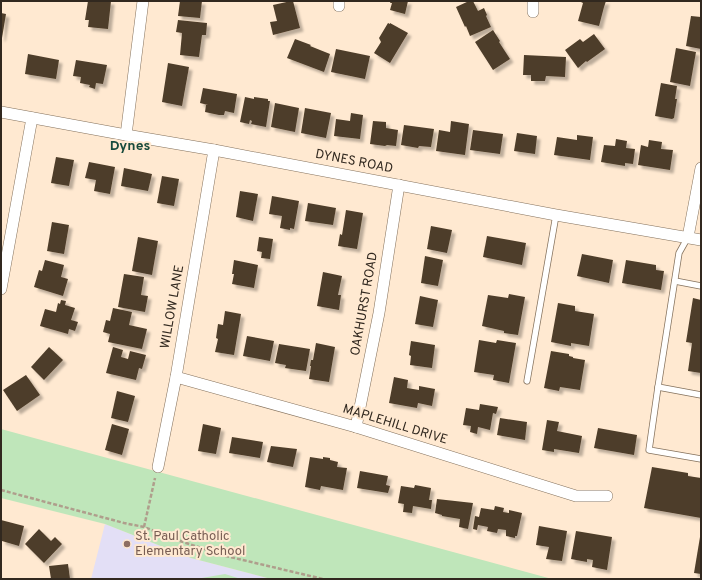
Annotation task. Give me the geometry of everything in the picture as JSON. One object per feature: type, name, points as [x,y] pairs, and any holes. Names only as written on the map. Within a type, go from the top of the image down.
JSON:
[{"type":"street","points":[[126,135],[143,1]]},
{"type":"street","name":"DYNES ROAD","points":[[1,112],[214,150],[556,215],[701,240]]},
{"type":"street","points":[[1,288],[32,118]]},
{"type":"street","name":"WILLOW LANE","points":[[158,467],[176,377],[214,150]]},
{"type":"street","points":[[688,237],[701,168]]},
{"type":"street","name":"OAKHURST ROAD","points":[[356,427],[379,313],[399,185]]},
{"type":"street","name":"MAPLEHILL DRIVE","points":[[176,377],[356,427],[576,496],[607,496]]},
{"type":"lane","points":[[527,381],[556,215]]},
{"type":"lane","points":[[688,237],[679,253],[649,450],[701,459]]},
{"type":"lane","points":[[675,281],[701,286]]},
{"type":"lane","points":[[658,387],[701,395]]},
{"type":"path","points":[[144,527],[158,467]]},
{"type":"path","points":[[1,490],[144,527],[182,542],[226,556],[323,579]]},
{"type":"shaded area","name":"St. Paul Catholic Elementary School","points":[[105,524],[191,558],[271,579],[91,579]]},
{"type":"green space","points":[[1,429],[552,579],[271,579],[191,558],[105,524],[1,498]]},
{"type":"green space","points":[[225,574],[241,579],[196,579]]},
{"type":"building","points":[[88,1],[111,1],[108,29],[88,27],[89,20],[85,20]]},
{"type":"building","points":[[180,1],[202,1],[200,18],[178,16]]},
{"type":"building","points":[[293,1],[300,28],[273,35],[270,22],[277,21],[273,5]]},
{"type":"building","points":[[391,1],[408,1],[405,14],[390,10],[392,3],[390,3]]},
{"type":"building","points":[[469,1],[473,1],[478,11],[484,8],[491,27],[470,36],[456,7]]},
{"type":"building","points":[[581,1],[606,1],[599,26],[578,21],[583,3]]},
{"type":"building","points":[[1,13],[6,14],[2,38],[1,38]]},
{"type":"building","points":[[691,16],[701,17],[701,49],[686,46]]},
{"type":"building","points":[[178,20],[207,23],[206,35],[202,35],[199,57],[180,55],[182,33],[176,32]]},
{"type":"building","points":[[388,23],[408,33],[390,63],[374,53],[381,42],[379,38]]},
{"type":"building","points":[[493,30],[510,59],[493,70],[475,42]]},
{"type":"building","points":[[594,34],[605,49],[578,68],[565,50],[580,39],[583,42]]},
{"type":"building","points":[[295,39],[330,54],[324,72],[287,58]]},
{"type":"building","points":[[676,48],[696,52],[690,86],[670,82]]},
{"type":"building","points":[[336,49],[370,56],[365,79],[331,72]]},
{"type":"building","points":[[28,54],[59,60],[56,79],[25,74]]},
{"type":"building","points":[[524,55],[566,57],[565,77],[546,76],[545,81],[531,81],[531,75],[523,75]]},
{"type":"building","points":[[76,60],[107,65],[103,84],[96,83],[95,89],[89,87],[90,85],[80,83],[81,77],[73,76]]},
{"type":"building","points":[[168,63],[189,67],[182,106],[162,102]]},
{"type":"building","points":[[661,83],[677,86],[675,99],[677,99],[674,118],[672,119],[655,116]]},
{"type":"building","points":[[203,88],[237,94],[234,113],[225,111],[224,115],[219,115],[205,112],[206,105],[208,105],[200,103]]},
{"type":"building","points":[[245,97],[254,99],[254,97],[268,99],[268,101],[270,101],[266,127],[251,124],[252,121],[250,120],[249,124],[240,122]]},
{"type":"building","points":[[275,103],[299,108],[295,132],[271,127]]},
{"type":"building","points":[[305,108],[331,113],[326,138],[301,133]]},
{"type":"building","points":[[351,113],[363,115],[360,139],[334,136],[336,119],[350,121]]},
{"type":"building","points":[[373,121],[386,122],[386,128],[398,130],[396,146],[370,144]]},
{"type":"building","points":[[451,121],[469,124],[465,155],[436,151],[439,130],[450,132]]},
{"type":"building","points":[[404,125],[434,129],[431,147],[419,146],[418,148],[401,145]]},
{"type":"building","points":[[473,130],[503,134],[500,154],[470,150]]},
{"type":"building","points":[[517,133],[537,136],[535,154],[514,151]]},
{"type":"building","points":[[577,135],[593,137],[590,160],[554,155],[557,137],[577,140]]},
{"type":"building","points":[[616,139],[627,141],[626,148],[635,149],[633,164],[625,163],[625,166],[601,162],[604,145],[615,146]]},
{"type":"building","points":[[649,140],[662,142],[661,149],[673,150],[670,170],[638,165],[641,145],[648,147]]},
{"type":"building","points":[[56,157],[74,160],[69,186],[51,183]]},
{"type":"building","points":[[89,162],[115,167],[110,194],[94,191],[96,180],[85,178]]},
{"type":"building","points":[[124,168],[152,174],[148,191],[121,186]]},
{"type":"building","points":[[162,176],[179,179],[174,206],[157,203]]},
{"type":"building","points":[[240,191],[258,194],[253,221],[236,217]]},
{"type":"building","points":[[272,196],[299,201],[294,229],[290,228],[290,230],[280,228],[282,216],[269,214]]},
{"type":"building","points":[[308,203],[336,208],[333,225],[305,221]]},
{"type":"building","points":[[346,210],[363,213],[357,249],[338,246],[340,234],[342,235]]},
{"type":"building","points":[[52,222],[69,225],[64,254],[47,251]]},
{"type":"building","points":[[431,226],[452,230],[447,253],[427,249]]},
{"type":"building","points":[[487,236],[526,243],[522,265],[483,257]]},
{"type":"building","points":[[138,237],[158,241],[152,275],[132,271]]},
{"type":"building","points":[[259,237],[273,239],[270,259],[261,258],[262,252],[257,251]]},
{"type":"building","points":[[582,254],[613,260],[609,283],[577,276]]},
{"type":"building","points":[[425,256],[443,260],[438,286],[421,283]]},
{"type":"building","points":[[45,260],[64,265],[61,277],[68,279],[63,296],[34,287],[39,270],[42,271]]},
{"type":"building","points":[[234,260],[258,265],[254,288],[232,284]]},
{"type":"building","points":[[626,260],[656,265],[656,270],[664,271],[661,290],[622,283]]},
{"type":"building","points":[[323,272],[342,276],[338,295],[341,295],[339,310],[317,306]]},
{"type":"building","points":[[124,274],[144,277],[141,295],[148,296],[145,312],[118,307]]},
{"type":"building","points":[[509,294],[525,297],[518,335],[504,333],[504,331],[482,326],[488,295],[508,298]]},
{"type":"building","points":[[420,296],[438,300],[433,327],[415,324]]},
{"type":"building","points":[[693,298],[701,300],[701,373],[688,371],[692,343],[686,342]]},
{"type":"building","points":[[61,300],[66,301],[65,305],[75,308],[71,320],[78,322],[75,331],[69,329],[68,334],[40,326],[45,309],[56,312],[58,303],[60,304]]},
{"type":"building","points":[[558,303],[575,306],[575,311],[594,314],[589,346],[571,343],[571,346],[551,342]]},
{"type":"building","points":[[113,308],[132,312],[129,325],[147,329],[142,349],[108,342],[110,334],[103,332],[106,320],[110,321]]},
{"type":"building","points":[[225,311],[241,314],[234,355],[215,352],[218,339],[216,338],[218,324],[223,325]]},
{"type":"building","points":[[247,336],[274,341],[270,361],[243,356]]},
{"type":"building","points":[[479,340],[496,343],[497,340],[516,343],[509,383],[493,380],[494,375],[474,372]]},
{"type":"building","points":[[411,341],[435,345],[432,368],[410,365],[411,356],[409,355]]},
{"type":"building","points":[[316,343],[335,347],[329,382],[309,379],[311,360],[313,360]]},
{"type":"building","points":[[279,344],[310,349],[306,371],[285,368],[286,365],[275,363]]},
{"type":"building","points":[[49,347],[63,360],[44,380],[31,367]]},
{"type":"building","points":[[113,347],[123,350],[121,357],[128,359],[130,351],[146,355],[142,369],[139,368],[136,380],[106,373]]},
{"type":"building","points":[[551,351],[569,354],[569,356],[573,358],[585,360],[580,390],[560,387],[559,391],[544,388]]},
{"type":"building","points":[[26,375],[40,395],[17,411],[3,390]]},
{"type":"building","points":[[394,377],[408,380],[407,388],[419,390],[419,386],[435,389],[432,406],[418,403],[417,408],[389,403]]},
{"type":"building","points":[[117,391],[135,396],[128,422],[111,418]]},
{"type":"building","points":[[480,404],[498,407],[496,414],[493,413],[490,430],[478,427],[477,434],[470,432],[471,426],[463,425],[466,408],[479,410]]},
{"type":"building","points":[[500,418],[527,422],[525,440],[497,435]]},
{"type":"building","points":[[547,420],[559,422],[557,431],[582,436],[579,453],[554,449],[554,452],[542,450]]},
{"type":"building","points":[[112,424],[129,429],[122,455],[105,450]]},
{"type":"building","points":[[203,424],[221,428],[216,454],[198,451]]},
{"type":"building","points":[[598,428],[637,435],[634,455],[594,448]]},
{"type":"building","points":[[232,437],[263,442],[260,458],[229,453]]},
{"type":"building","points":[[271,446],[297,449],[293,467],[267,462]]},
{"type":"building","points":[[310,457],[323,459],[323,457],[330,458],[330,460],[338,462],[337,467],[347,468],[343,490],[321,486],[320,490],[305,487]]},
{"type":"building","points":[[652,467],[688,473],[688,476],[701,478],[701,518],[644,508]]},
{"type":"building","points":[[360,471],[388,476],[386,485],[390,486],[388,493],[357,488]]},
{"type":"building","points":[[415,485],[431,488],[429,500],[432,500],[431,509],[413,506],[412,513],[403,512],[404,504],[398,503],[401,486],[414,488]]},
{"type":"building","points":[[437,499],[473,503],[468,529],[459,527],[460,519],[442,516],[435,513]]},
{"type":"building","points":[[495,506],[504,508],[503,512],[509,513],[509,510],[522,513],[517,536],[515,536],[515,538],[506,536],[506,530],[498,529],[497,533],[487,531],[488,527],[478,525],[477,530],[473,529],[475,516],[479,517],[481,508],[494,510]]},
{"type":"building","points":[[1,520],[24,526],[19,546],[2,541]]},
{"type":"building","points":[[539,526],[567,531],[562,561],[546,559],[549,547],[536,545]]},
{"type":"building","points":[[39,529],[51,541],[55,537],[62,544],[44,563],[25,544]]},
{"type":"building","points":[[576,531],[612,537],[607,570],[592,567],[593,560],[587,559],[587,562],[571,559]]},
{"type":"building","points":[[701,537],[701,574],[694,573]]},
{"type":"building","points":[[68,564],[70,579],[51,579],[49,566]]},
{"type":"place","name":"St. Paul Catholic Elementary School","points":[[127,544]]},
{"type":"district","name":"Dynes","points":[[130,146]]}]
